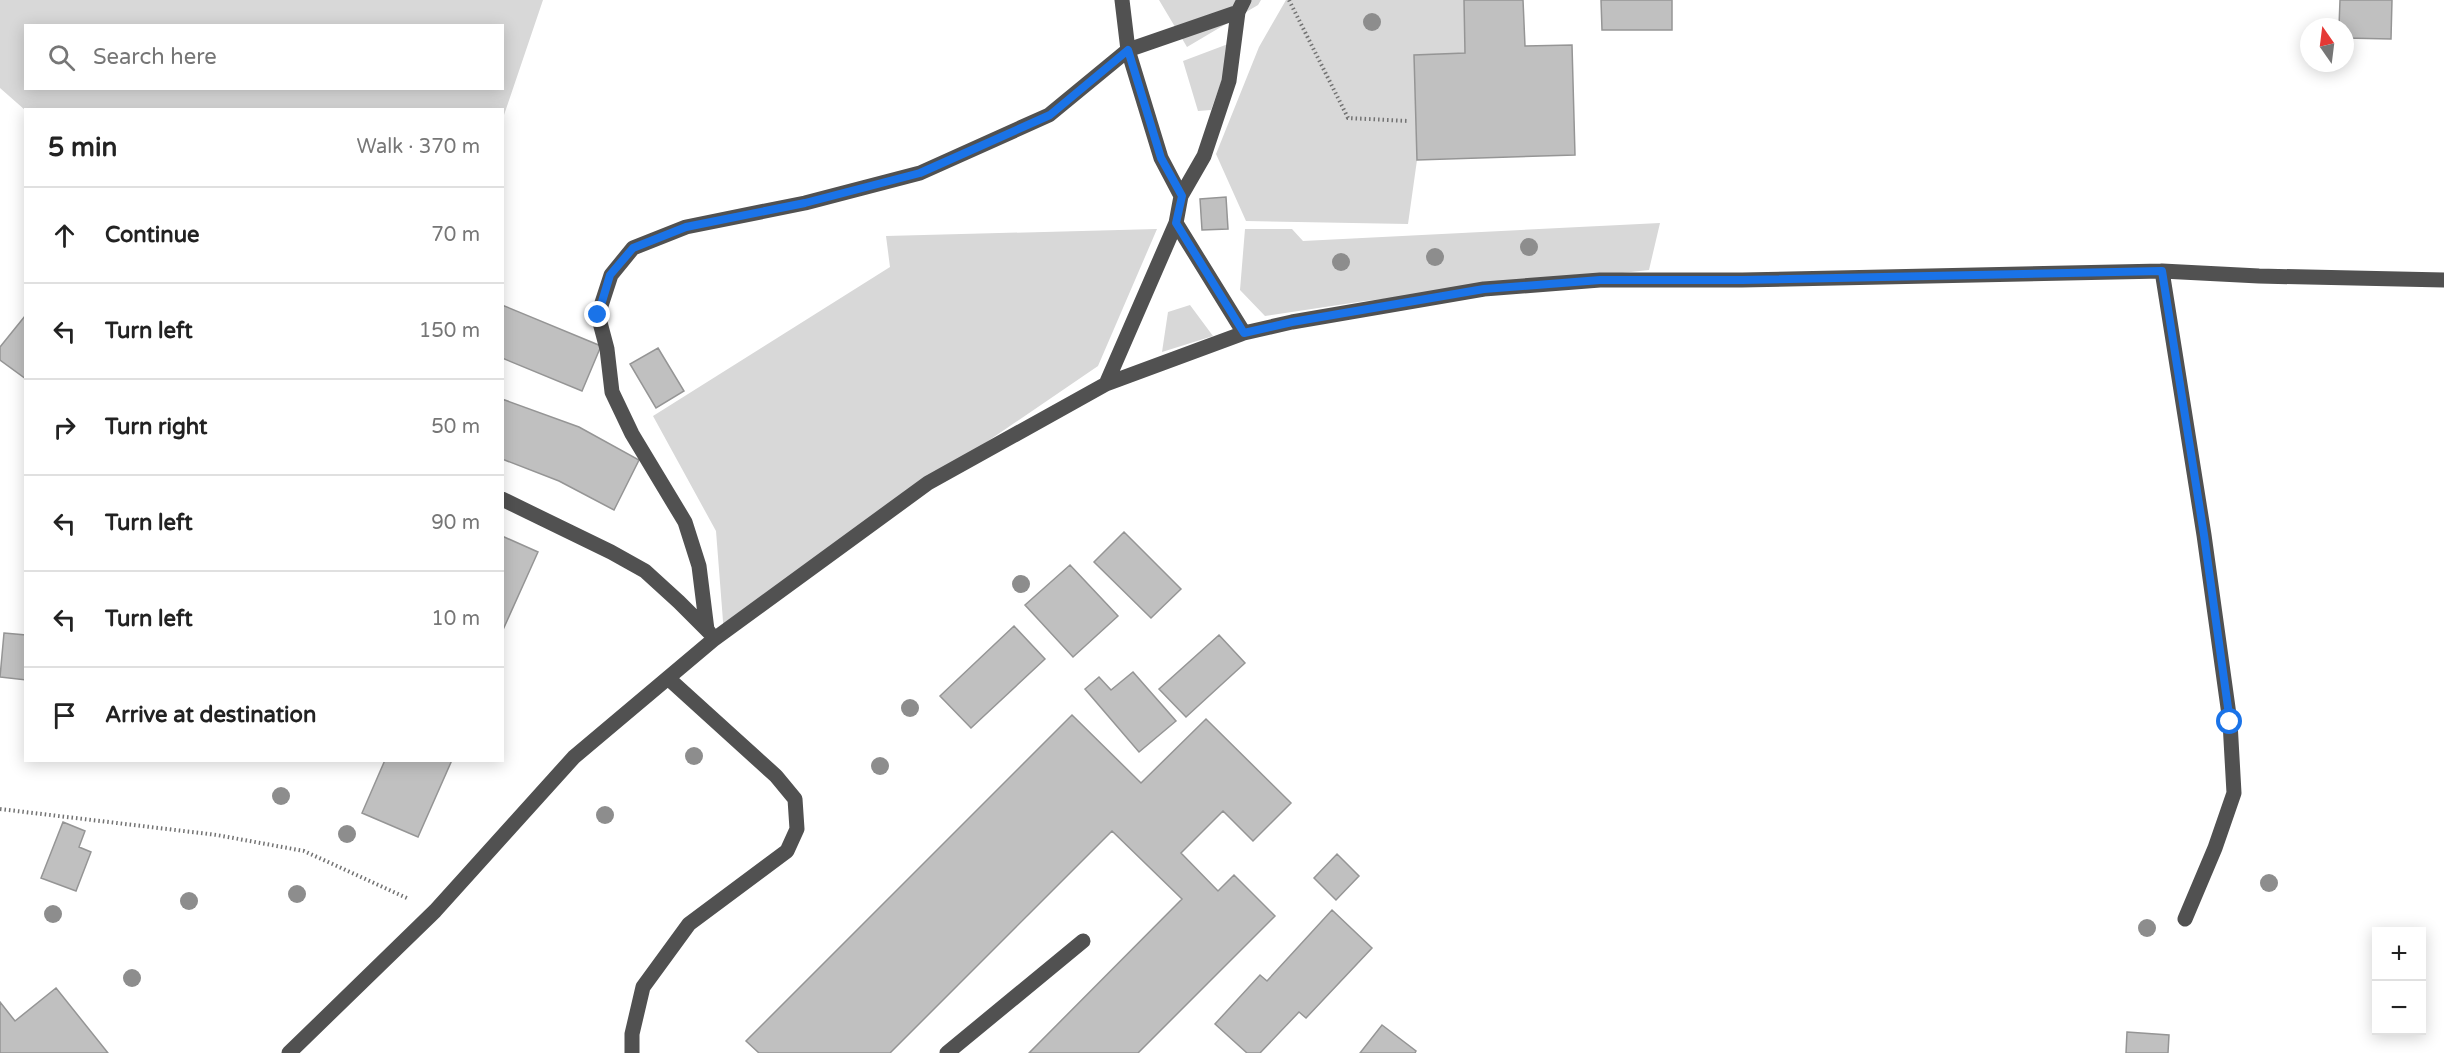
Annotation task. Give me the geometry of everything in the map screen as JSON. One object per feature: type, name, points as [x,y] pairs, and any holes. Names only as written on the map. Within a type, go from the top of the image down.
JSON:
[{"type":"street","points":[[1122,0],[1128,50],[1161,158],[1182,196]]},
{"type":"street","points":[[710,635],[699,566],[685,522],[632,434],[612,392],[607,349],[598,315],[610,275],[633,248],[686,227],[805,203],[920,173],[1050,115],[1128,50],[1241,6]]},
{"type":"street","points":[[1106,384],[1176,223],[1182,196],[1204,156],[1229,81],[1241,6]]},
{"type":"street","points":[[1176,223],[1244,333]]},
{"type":"street","points":[[2162,271],[2204,535],[2230,722],[2234,793],[2215,848],[2185,919]]},
{"type":"street","points":[[289,1053],[435,911],[574,757],[669,679],[710,635],[928,483],[1106,384],[1244,333],[1292,322],[1484,289],[1600,280],[1742,280],[2162,271],[2259,276],[2444,280]]},
{"type":"street","points":[[504,500],[645,571],[680,602],[710,635]]},
{"type":"street","points":[[632,1053],[632,1034],[643,987],[682,933],[689,924],[787,851],[797,830],[795,799],[776,776],[669,679]]},
{"type":"street","points":[[947,1053],[1083,940]]},
{"type":"path","points":[[1290,0],[1348,118],[1408,121]]},
{"type":"path","points":[[0,809],[218,835],[304,850],[435,911]]},
{"type":"shaded area","points":[[0,0],[543,0],[504,115],[504,108],[24,109],[0,88]]},
{"type":"shaded area","points":[[1159,0],[1261,0],[1258,5],[1187,47]]},
{"type":"shaded area","points":[[1286,0],[1464,0],[1465,53],[1414,55],[1417,160],[1408,224],[1246,221],[1216,154],[1259,47]]},
{"type":"shaded area","points":[[1236,41],[1211,110],[1198,111],[1183,61]]},
{"type":"shaded area","points":[[1660,223],[1649,270],[1365,301],[1265,316],[1240,290],[1245,229],[1292,229],[1303,241]]},
{"type":"shaded area","points":[[1157,229],[1098,366],[966,456],[724,634],[716,531],[653,416],[890,267],[886,236]]},
{"type":"shaded area","points":[[1190,305],[1213,336],[1162,352],[1168,312]]},
{"type":"building","points":[[1464,0],[1523,0],[1525,46],[1572,45],[1575,155],[1417,160],[1414,55],[1465,53]]},
{"type":"building","points":[[1601,0],[1672,0],[1672,30],[1602,30]]},
{"type":"building","points":[[2340,0],[2392,0],[2391,39],[2354,38],[2354,18],[2339,18]]},
{"type":"building","points":[[1226,197],[1228,229],[1202,230],[1200,199]]},
{"type":"building","points":[[504,306],[601,346],[582,391],[504,359]]},
{"type":"building","points":[[24,317],[24,378],[0,360],[0,347]]},
{"type":"building","points":[[658,348],[684,391],[656,408],[630,364]]},
{"type":"building","points":[[504,400],[579,427],[639,460],[614,510],[559,481],[504,460]]},
{"type":"building","points":[[1124,532],[1181,589],[1151,618],[1094,562]]},
{"type":"building","points":[[504,537],[538,552],[504,628]]},
{"type":"building","points":[[1070,565],[1118,616],[1073,657],[1025,605]]},
{"type":"building","points":[[1014,626],[1045,659],[971,728],[940,696]]},
{"type":"building","points":[[4,633],[24,635],[24,680],[0,677]]},
{"type":"building","points":[[1219,635],[1245,663],[1186,717],[1159,689]]},
{"type":"building","points":[[1133,672],[1176,721],[1139,752],[1085,689],[1099,677],[1111,690]]},
{"type":"building","points":[[1072,715],[1141,783],[1206,719],[1291,803],[1253,841],[1223,811],[1181,853],[1218,891],[1234,875],[1275,916],[1138,1053],[1029,1053],[1182,899],[1112,831],[890,1053],[759,1053],[746,1041]]},
{"type":"building","points":[[384,762],[451,762],[418,837],[362,813]]},
{"type":"building","points":[[63,822],[85,831],[79,847],[91,852],[76,891],[41,878]]},
{"type":"building","points":[[1337,854],[1359,876],[1336,900],[1314,878]]},
{"type":"building","points":[[1332,910],[1372,948],[1306,1018],[1299,1012],[1260,1053],[1247,1053],[1215,1024],[1260,975],[1267,981]]},
{"type":"building","points":[[56,988],[108,1053],[0,1053],[0,1002],[15,1021]]},
{"type":"building","points":[[1382,1025],[1416,1051],[1415,1053],[1360,1053]]},
{"type":"building","points":[[2127,1032],[2169,1035],[2168,1053],[2126,1053]]},
{"type":"route","points":[[598,315],[610,275],[633,248],[686,227],[805,203],[920,173],[1050,115],[1128,50],[1161,158],[1182,196],[1176,223],[1244,333],[1292,322],[1484,289],[1600,280],[1742,280],[2162,271],[2204,535],[2230,722]]}]
